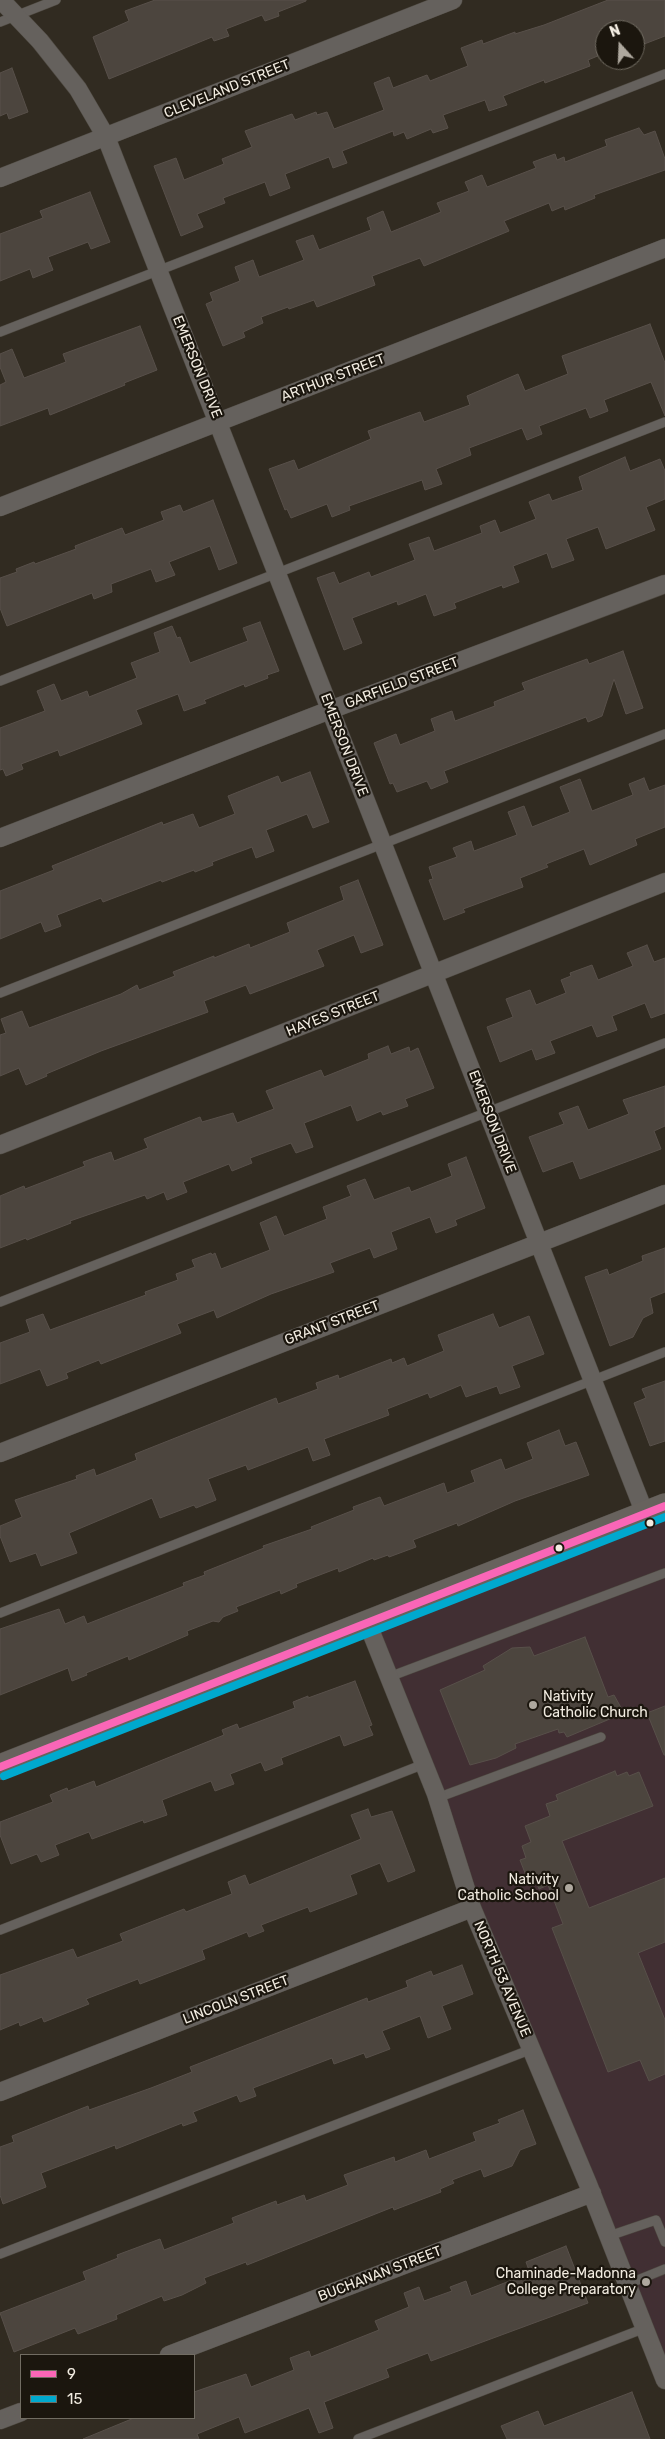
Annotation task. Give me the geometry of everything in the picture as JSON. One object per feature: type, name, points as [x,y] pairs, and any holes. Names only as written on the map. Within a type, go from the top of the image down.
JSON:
[{"type":"street","name":"EMERSON DRIVE","points":[[1,0],[8,19],[40,41],[78,89],[106,137],[593,1380],[659,1512]]},
{"type":"street","name":"CLEVELAND STREET","points":[[0,178],[453,0]]},
{"type":"street","name":"ARTHUR STREET","points":[[0,507],[665,248]]},
{"type":"street","name":"GARFIELD STREET","points":[[0,838],[330,710],[665,584]]},
{"type":"street","name":"HAYES STREET","points":[[0,1145],[665,882]]},
{"type":"street","name":"GRANT STREET","points":[[0,1453],[665,1194]]},
{"type":"street","points":[[0,1767],[368,1622],[659,1512]]},
{"type":"street","name":"NORTH 53 AVENUE","points":[[368,1622],[437,1798],[472,1908],[592,2192],[665,2380]]},
{"type":"street","name":"LINCOLN STREET","points":[[0,2092],[472,1908]]},
{"type":"street","name":"BUCHANAN STREET","points":[[172,2354],[592,2192]]},
{"type":"street","points":[[0,2420],[20,2412]]},
{"type":"lane","points":[[8,19],[56,0]]},
{"type":"lane","points":[[0,332],[665,74]]},
{"type":"lane","points":[[0,681],[665,422]]},
{"type":"lane","points":[[0,993],[665,734]]},
{"type":"lane","points":[[0,1302],[665,1043]]},
{"type":"lane","points":[[0,1613],[665,1352]]},
{"type":"lane","points":[[389,1677],[665,1573]]},
{"type":"lane","points":[[437,1798],[602,1737]]},
{"type":"lane","points":[[0,1930],[424,1764]]},
{"type":"lane","points":[[0,2254],[532,2049]]},
{"type":"lane","points":[[609,2236],[656,2220],[665,2242]]},
{"type":"lane","points":[[628,2284],[665,2269]]},
{"type":"lane","points":[[358,2439],[645,2328]]},
{"type":"shaded area","name":"Nativity Catholic School","points":[[665,1505],[665,2381],[367,1622]]},
{"type":"building","points":[[155,0],[306,1],[278,12],[279,16],[265,21],[262,15],[226,29],[229,36],[214,41],[212,37],[109,79],[93,37],[129,21],[125,11]]},
{"type":"building","points":[[608,0],[665,0],[665,36],[645,44],[645,20],[595,20],[595,57],[588,60],[590,66],[545,83],[544,80],[503,96],[507,105],[489,111],[485,100],[443,115],[448,128],[433,133],[431,129],[407,139],[404,132],[394,136],[393,131],[342,151],[347,163],[333,168],[329,157],[285,174],[290,188],[270,196],[265,182],[223,198],[225,203],[197,214],[203,227],[181,236],[154,166],[176,158],[184,180],[224,164],[222,159],[252,147],[245,131],[292,114],[295,120],[316,112],[317,115],[327,112],[334,129],[384,110],[374,83],[389,77],[393,88],[427,75],[430,81],[468,66],[461,48],[482,40],[483,44],[515,32],[515,34],[544,25]]},
{"type":"building","points":[[12,68],[28,112],[9,119],[7,113],[0,116],[0,73]]},
{"type":"building","points":[[639,128],[644,135],[655,131],[665,159],[665,170],[594,195],[595,198],[565,210],[564,206],[552,211],[549,203],[504,221],[509,231],[424,266],[420,258],[372,276],[375,285],[317,307],[314,300],[261,317],[263,323],[243,332],[245,337],[223,346],[206,304],[213,301],[210,293],[240,281],[235,267],[253,260],[259,277],[304,260],[296,241],[313,235],[319,250],[371,230],[367,218],[383,211],[391,232],[441,212],[437,203],[469,191],[465,182],[482,175],[487,187],[536,168],[533,162],[555,154],[557,160],[564,157],[565,162],[607,146],[605,140]]},
{"type":"building","points":[[90,192],[110,242],[91,249],[88,242],[48,257],[53,270],[33,278],[30,269],[0,281],[0,234],[43,218],[40,211]]},
{"type":"building","points":[[650,324],[665,363],[665,416],[651,382],[604,400],[608,411],[590,418],[586,408],[539,426],[542,434],[527,440],[522,428],[469,448],[471,455],[436,469],[442,484],[425,490],[422,480],[349,506],[350,510],[332,517],[327,504],[291,518],[287,509],[285,510],[269,469],[294,460],[298,470],[371,439],[368,431],[420,412],[424,422],[470,405],[467,396],[518,374],[525,391],[568,374],[562,356]]},
{"type":"building","points":[[140,326],[157,370],[50,415],[48,408],[0,426],[0,385],[6,382],[0,367],[0,354],[12,349],[24,378],[66,362],[63,354]]},
{"type":"building","points":[[625,457],[630,471],[660,459],[665,471],[665,499],[646,507],[655,530],[606,549],[598,527],[566,539],[574,560],[552,568],[547,553],[513,566],[519,582],[503,588],[502,585],[454,603],[456,608],[434,616],[426,594],[398,605],[397,601],[352,618],[362,643],[344,650],[317,578],[334,572],[339,584],[369,572],[371,577],[415,560],[409,544],[429,537],[434,551],[482,533],[480,526],[495,520],[500,533],[536,519],[529,502],[549,494],[552,501],[583,490],[579,477]]},
{"type":"building","points":[[213,500],[237,563],[219,570],[210,546],[169,562],[175,575],[156,582],[151,569],[111,584],[112,592],[94,599],[92,593],[7,626],[0,608],[0,578],[17,572],[16,569],[76,549],[75,546],[122,528],[125,535],[164,520],[161,512],[180,505],[183,512]]},
{"type":"building","points":[[260,622],[279,671],[267,675],[268,678],[245,687],[244,684],[204,700],[206,703],[184,711],[178,694],[136,710],[142,724],[60,756],[58,750],[21,764],[23,769],[6,776],[3,769],[0,770],[0,728],[45,711],[37,691],[54,684],[61,701],[87,691],[89,697],[137,678],[131,663],[160,652],[154,633],[172,626],[177,638],[180,637],[190,663],[248,641],[243,628]]},
{"type":"building","points":[[623,651],[643,708],[626,714],[614,679],[602,716],[588,722],[586,717],[444,771],[448,782],[431,789],[427,781],[397,792],[393,783],[390,784],[374,743],[396,734],[400,745],[435,731],[431,719],[452,711],[455,721],[495,706],[494,702],[525,690],[522,683],[587,659],[589,664]]},
{"type":"building","points":[[310,772],[329,822],[313,828],[307,814],[266,830],[274,851],[256,858],[252,847],[212,862],[213,865],[195,872],[194,870],[162,882],[161,880],[103,902],[101,898],[57,915],[61,926],[45,932],[41,922],[0,939],[0,891],[54,870],[52,866],[162,822],[163,825],[193,814],[199,828],[235,814],[228,796],[278,776],[281,783]]},
{"type":"building","points":[[644,778],[649,791],[665,785],[665,827],[635,839],[637,845],[590,865],[584,849],[546,864],[548,867],[520,878],[523,887],[463,909],[465,912],[444,920],[429,880],[433,879],[429,867],[457,857],[453,848],[471,841],[474,851],[517,835],[508,812],[524,806],[532,827],[570,812],[560,787],[580,779],[592,811],[633,795],[629,784]]},
{"type":"building","points":[[358,880],[383,945],[361,953],[354,935],[317,950],[324,966],[250,994],[246,985],[204,1001],[208,1012],[101,1051],[46,1074],[47,1076],[26,1085],[19,1068],[0,1076],[0,1035],[6,1033],[1,1019],[22,1011],[29,1028],[121,994],[137,985],[139,990],[175,976],[173,972],[214,956],[214,958],[249,944],[250,948],[290,932],[287,923],[344,900],[340,887]]},
{"type":"building","points":[[647,945],[654,962],[665,958],[665,1013],[651,1018],[645,1003],[612,1016],[617,1030],[597,1037],[592,1025],[550,1041],[555,1053],[536,1060],[532,1049],[500,1062],[487,1027],[513,1017],[506,999],[530,990],[536,1005],[566,993],[561,980],[571,976],[570,973],[592,965],[598,980],[633,966],[627,953]]},
{"type":"building","points":[[388,1046],[391,1054],[409,1047],[410,1052],[418,1048],[434,1088],[405,1099],[408,1106],[383,1115],[381,1111],[357,1121],[351,1105],[304,1123],[313,1147],[296,1153],[291,1143],[250,1158],[252,1163],[232,1171],[229,1164],[183,1182],[187,1192],[167,1200],[164,1192],[147,1199],[145,1195],[70,1221],[71,1223],[27,1240],[26,1238],[0,1248],[0,1196],[24,1186],[25,1189],[85,1166],[83,1162],[111,1152],[114,1161],[148,1148],[144,1139],[200,1117],[202,1122],[233,1113],[237,1123],[274,1109],[266,1091],[321,1070],[324,1077],[369,1059],[368,1054]]},
{"type":"building","points":[[665,1086],[665,1126],[654,1131],[661,1149],[580,1179],[573,1161],[543,1172],[529,1137],[564,1124],[559,1113],[578,1106],[588,1130],[629,1114],[623,1100]]},
{"type":"building","points":[[466,1157],[485,1208],[455,1220],[457,1225],[436,1233],[430,1217],[391,1232],[397,1249],[374,1258],[370,1248],[330,1263],[334,1272],[271,1294],[217,1318],[214,1310],[177,1324],[181,1333],[101,1364],[99,1360],[66,1373],[68,1378],[47,1386],[40,1369],[0,1384],[0,1343],[30,1332],[26,1320],[43,1314],[50,1330],[146,1295],[145,1292],[178,1280],[176,1274],[195,1267],[192,1260],[211,1253],[212,1255],[215,1253],[221,1269],[270,1250],[260,1223],[276,1216],[284,1236],[327,1219],[323,1207],[351,1196],[347,1186],[365,1179],[374,1200],[409,1187],[411,1192],[452,1176],[448,1164]]},
{"type":"building","points":[[665,1248],[665,1292],[650,1298],[653,1313],[643,1318],[633,1337],[610,1346],[585,1277],[607,1269],[609,1275],[643,1261],[642,1256]]},
{"type":"building","points":[[493,1314],[499,1328],[529,1316],[544,1354],[512,1366],[520,1387],[500,1394],[497,1386],[466,1397],[461,1385],[430,1398],[428,1393],[387,1409],[389,1415],[324,1439],[330,1455],[313,1461],[308,1447],[248,1470],[246,1465],[208,1479],[216,1500],[196,1508],[194,1505],[160,1518],[152,1498],[69,1533],[77,1553],[41,1566],[36,1553],[10,1562],[0,1536],[0,1526],[22,1517],[15,1500],[77,1479],[76,1476],[94,1469],[96,1476],[137,1460],[135,1454],[276,1398],[278,1404],[318,1389],[316,1383],[338,1375],[339,1379],[391,1359],[392,1363],[404,1358],[407,1366],[444,1351],[438,1335]]},
{"type":"building","points":[[665,1381],[665,1441],[650,1446],[634,1403],[646,1398],[642,1389]]},
{"type":"building","points":[[559,1430],[565,1446],[576,1442],[589,1475],[515,1501],[458,1526],[457,1523],[413,1540],[416,1547],[389,1557],[388,1555],[374,1560],[373,1558],[339,1572],[338,1568],[296,1584],[297,1587],[281,1594],[280,1590],[236,1607],[238,1611],[223,1617],[219,1622],[213,1621],[187,1631],[188,1635],[129,1660],[128,1656],[86,1673],[87,1675],[72,1681],[68,1668],[0,1695],[0,1629],[59,1609],[65,1624],[84,1616],[87,1624],[184,1586],[183,1583],[205,1575],[204,1572],[264,1548],[263,1546],[312,1529],[311,1527],[354,1510],[353,1507],[380,1497],[384,1506],[444,1483],[447,1493],[475,1482],[471,1471],[501,1459],[505,1470],[533,1459],[527,1443]]},
{"type":"building","name":"Nativity Catholic Church","points":[[585,1637],[608,1697],[614,1695],[624,1713],[567,1737],[564,1732],[559,1733],[558,1729],[515,1744],[516,1748],[496,1758],[470,1765],[440,1690],[485,1670],[483,1666],[512,1648],[530,1647],[534,1656]]},
{"type":"building","points":[[355,1681],[372,1725],[369,1726],[373,1735],[344,1746],[340,1735],[281,1758],[283,1764],[265,1771],[261,1762],[230,1774],[234,1784],[215,1791],[211,1781],[162,1800],[167,1815],[144,1823],[143,1820],[92,1839],[89,1832],[55,1845],[59,1855],[41,1862],[37,1854],[11,1864],[0,1835],[0,1822],[53,1802],[50,1795],[67,1788],[68,1791],[94,1781],[96,1787],[224,1735],[222,1730],[237,1724],[239,1729],[295,1708],[293,1702]]},
{"type":"building","points":[[665,1706],[665,1755],[664,1755],[647,1713]]},
{"type":"building","points":[[615,1771],[617,1776],[627,1772],[629,1776],[639,1772],[653,1806],[562,1841],[589,1908],[665,1878],[665,1942],[638,1953],[665,2020],[665,2074],[649,2081],[640,2060],[608,2072],[552,1928],[563,1924],[548,1885],[539,1889],[534,1876],[527,1878],[520,1860],[526,1858],[522,1846],[531,1842],[525,1826],[550,1816],[546,1804],[558,1800],[556,1795]]},
{"type":"building","points":[[368,1809],[371,1817],[392,1811],[415,1871],[388,1882],[380,1863],[350,1875],[357,1894],[310,1912],[308,1907],[261,1925],[264,1931],[249,1937],[247,1932],[202,1950],[205,1959],[140,1984],[138,1979],[86,1999],[89,2004],[44,2022],[42,2017],[20,2026],[19,2022],[0,2030],[0,1975],[73,1949],[77,1958],[123,1941],[120,1934],[184,1909],[186,1912],[232,1894],[228,1882],[245,1875],[249,1885],[361,1839],[351,1815]]},
{"type":"building","points":[[462,1965],[473,1994],[442,2006],[451,2029],[428,2038],[420,2016],[382,2031],[390,2049],[366,2058],[364,2053],[334,2064],[332,2058],[253,2088],[256,2096],[240,2102],[237,2095],[193,2112],[197,2121],[183,2126],[182,2123],[116,2149],[115,2145],[41,2173],[46,2187],[3,2204],[0,2195],[0,2147],[14,2142],[12,2136],[88,2106],[89,2110],[151,2088],[192,2072],[190,2067],[367,1998],[368,2002],[408,1987],[406,1981],[431,1971],[433,1976]]},
{"type":"building","points":[[523,2110],[536,2144],[520,2150],[512,2166],[484,2177],[481,2169],[452,2180],[454,2183],[440,2189],[441,2192],[394,2210],[393,2207],[247,2265],[246,2262],[204,2278],[206,2283],[182,2295],[164,2301],[162,2296],[116,2315],[117,2319],[78,2334],[75,2328],[14,2352],[0,2313],[86,2280],[83,2272],[118,2258],[117,2255],[160,2239],[164,2250],[234,2223],[232,2218],[276,2201],[277,2205],[304,2195],[306,2201],[348,2185],[344,2175],[394,2157],[395,2162],[426,2150],[429,2159],[476,2141],[473,2133],[500,2123],[498,2120]]},
{"type":"building","points":[[566,2246],[588,2303],[431,2361],[428,2353],[386,2369],[389,2377],[324,2402],[333,2428],[319,2433],[309,2408],[245,2433],[239,2417],[197,2434],[199,2439],[83,2439],[132,2419],[195,2419],[195,2392],[246,2374],[251,2387],[294,2370],[290,2358],[309,2351],[311,2357],[379,2330],[375,2321],[409,2307],[404,2293],[419,2287],[424,2301],[452,2291],[450,2287],[466,2281],[471,2296],[530,2273],[526,2262]]},
{"type":"building","points":[[632,2392],[650,2439],[507,2439],[501,2426],[538,2411],[544,2426]]},
{"type":"transit line","name":"9","points":[[0,1767],[665,1506]]},
{"type":"transit line","name":"15","points":[[4,1776],[665,1517]]},
{"type":"place","name":"Nativity Catholic Church","points":[[533,1705]]},
{"type":"place","name":"Nativity Catholic School","points":[[569,1888]]},
{"type":"place","name":"Chaminade-Madonna College Preparatory","points":[[646,2282]]}]
